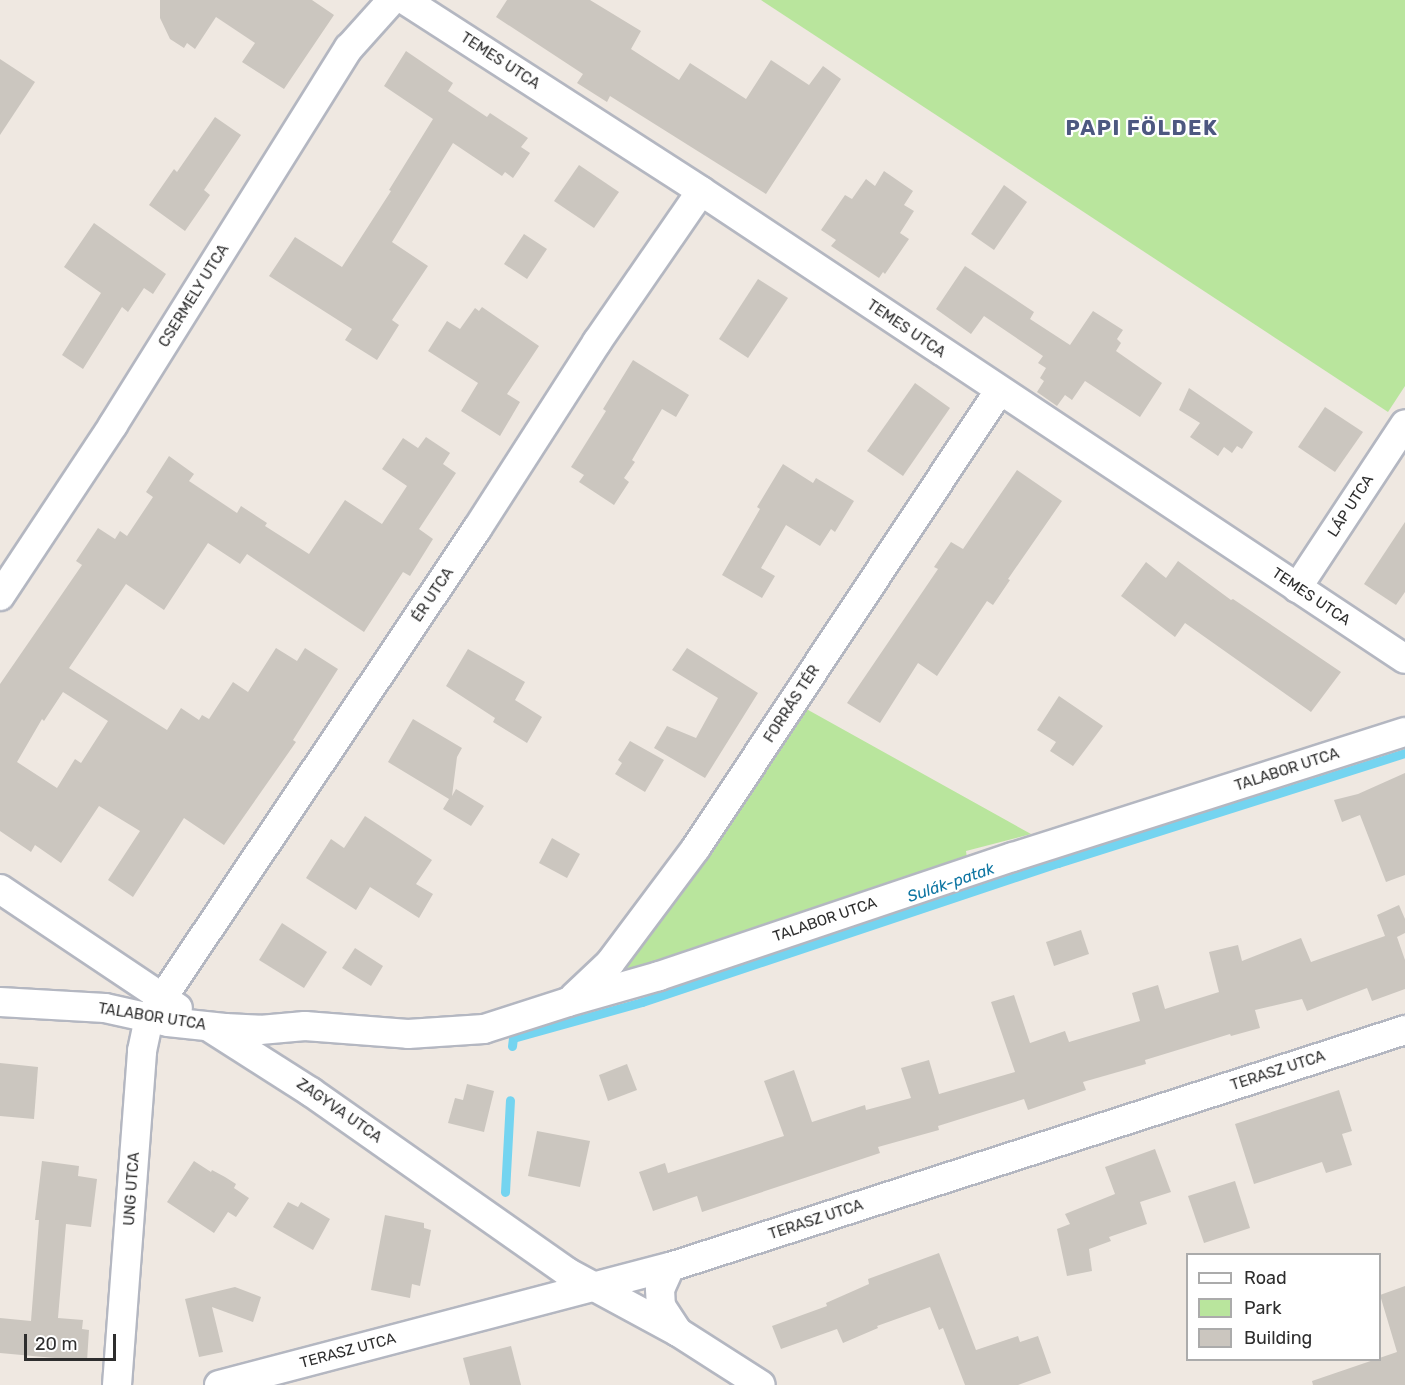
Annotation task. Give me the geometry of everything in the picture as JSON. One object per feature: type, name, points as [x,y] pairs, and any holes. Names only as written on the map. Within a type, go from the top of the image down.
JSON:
[{"type":"street","name":"CSERMELY UTCA","points":[[0,596],[113,425],[349,48],[392,0]]},
{"type":"street","name":"TEMES UTCA","points":[[405,0],[701,191],[1405,659]]},
{"type":"street","name":"ÉR UTCA","points":[[155,1008],[477,529],[597,342],[701,191]]},
{"type":"street","name":"FORRÁS TÉR","points":[[568,1002],[588,986],[610,963],[696,848],[999,391]]},
{"type":"street","name":"LÁP UTCA","points":[[1297,588],[1405,424]]},
{"type":"street","name":"TALABOR UTCA","points":[[208,1026],[260,1030],[305,1026],[408,1034],[484,1029],[659,976],[1013,857],[1405,732]]},
{"type":"street","name":"ZAGYVA UTCA","points":[[0,889],[155,1008],[208,1026],[281,1071],[541,1255],[678,1332],[761,1385]]},
{"type":"street","name":"TALABOR UTCA","points":[[0,1002],[105,1008],[155,1008]]},
{"type":"street","name":"UNG UTCA","points":[[117,1385],[142,1051],[155,1008]]},
{"type":"street","points":[[281,1071],[276,1056],[278,1045],[305,1026]]},
{"type":"street","name":"TERASZ UTCA","points":[[219,1385],[593,1285],[670,1267],[1405,1030]]},
{"type":"street","name":"ZAGYVA UTCA","points":[[670,1267],[660,1289],[661,1306],[678,1332]]},
{"type":"green space","points":[[761,0],[1405,0],[1405,386],[1388,412]]},
{"type":"green space","points":[[801,706],[1031,834],[966,851],[971,886],[603,983]]},
{"type":"building","points":[[160,0],[312,0],[334,15],[284,89],[242,62],[255,43],[216,17],[195,49],[187,43],[184,48],[170,39],[160,18]]},
{"type":"building","points":[[507,0],[590,0],[641,31],[631,49],[679,80],[690,63],[746,99],[771,60],[809,85],[823,66],[841,79],[766,194],[610,96],[607,102],[577,83],[583,74],[496,17]]},
{"type":"building","points":[[406,51],[453,83],[448,91],[487,117],[490,113],[528,138],[521,147],[530,153],[513,178],[505,172],[502,176],[453,143],[392,242],[428,266],[392,320],[399,325],[377,360],[345,340],[352,329],[269,276],[295,237],[342,267],[391,191],[389,190],[433,119],[384,86]]},
{"type":"building","points":[[0,59],[35,82],[0,135]]},
{"type":"building","points":[[215,117],[241,135],[204,190],[210,195],[185,231],[149,205],[174,169],[177,172]]},
{"type":"building","points":[[579,165],[619,192],[594,228],[554,201]]},
{"type":"building","points":[[884,171],[913,191],[904,205],[914,211],[900,233],[909,239],[885,274],[883,272],[879,278],[831,246],[836,240],[821,230],[845,195],[852,199],[866,179],[875,186]]},
{"type":"building","points":[[1004,185],[1027,202],[994,250],[971,234]]},
{"type":"building","points":[[94,223],[166,274],[153,294],[144,288],[128,312],[122,307],[83,369],[62,355],[101,293],[64,267]]},
{"type":"building","points":[[524,234],[547,249],[527,279],[504,264]]},
{"type":"building","points":[[965,266],[1034,312],[1030,319],[1070,345],[1093,311],[1123,330],[1117,339],[1121,343],[1116,351],[1162,383],[1140,417],[1085,381],[1072,400],[1065,395],[1057,406],[1037,392],[1044,381],[1040,378],[1046,368],[1038,363],[1043,356],[984,316],[971,334],[936,309]]},
{"type":"building","points":[[758,279],[788,298],[748,358],[719,339]]},
{"type":"building","points":[[482,307],[539,346],[507,394],[520,402],[500,436],[461,411],[478,383],[428,351],[447,321],[460,329],[475,308],[479,311]]},
{"type":"building","points":[[633,360],[689,395],[676,417],[662,409],[632,460],[635,462],[624,478],[629,482],[614,505],[579,482],[584,475],[571,467],[606,411],[603,409]]},
{"type":"building","points":[[915,383],[950,408],[903,476],[867,451]]},
{"type":"building","points":[[1189,388],[1253,432],[1242,449],[1237,446],[1232,453],[1224,447],[1218,456],[1190,437],[1200,423],[1179,410]]},
{"type":"building","points":[[1325,407],[1363,432],[1335,472],[1298,447]]},
{"type":"building","points":[[426,437],[450,453],[443,464],[456,473],[419,529],[433,539],[410,576],[403,572],[364,632],[247,554],[240,564],[208,543],[164,610],[126,584],[69,668],[167,730],[181,708],[199,720],[202,715],[209,719],[233,682],[248,692],[276,648],[297,661],[305,648],[338,669],[293,740],[296,742],[224,845],[184,818],[133,897],[108,880],[140,831],[99,806],[61,863],[35,845],[31,852],[0,831],[0,684],[82,565],[76,561],[98,528],[115,539],[120,531],[127,536],[153,497],[146,492],[169,456],[194,474],[189,481],[237,513],[241,506],[267,523],[265,526],[309,554],[345,500],[382,524],[407,486],[382,469],[403,438],[418,448]],"holes":[[[63,692],[108,721],[81,763],[75,759],[57,788],[17,762],[42,719],[44,721]]]},
{"type":"building","points":[[783,464],[813,483],[816,478],[854,501],[835,532],[831,529],[820,546],[786,525],[761,568],[775,576],[762,598],[722,575],[760,509],[757,507]]},
{"type":"building","points":[[1017,470],[1062,501],[1008,579],[1010,580],[993,605],[987,601],[937,676],[918,663],[880,723],[847,703],[938,569],[934,567],[951,542],[963,549]]},
{"type":"building","points":[[1405,522],[1405,592],[1396,605],[1364,584]]},
{"type":"building","points":[[1178,561],[1231,600],[1233,599],[1341,672],[1311,712],[1185,623],[1175,637],[1121,596],[1146,562],[1166,578]]},
{"type":"building","points":[[687,648],[758,693],[705,778],[654,748],[667,726],[696,738],[718,698],[672,670]]},
{"type":"building","points":[[468,649],[525,682],[515,700],[542,717],[527,743],[493,722],[495,718],[446,686]]},
{"type":"building","points":[[1059,696],[1103,726],[1073,766],[1050,751],[1056,742],[1037,730]]},
{"type":"building","points":[[413,719],[462,748],[457,757],[452,796],[456,789],[484,806],[471,826],[443,809],[449,799],[388,762]]},
{"type":"building","points":[[630,741],[664,760],[645,792],[615,774],[622,763],[618,760]]},
{"type":"building","points":[[1405,773],[1405,875],[1386,882],[1360,815],[1342,822],[1334,800],[1358,794]]},
{"type":"building","points":[[365,816],[432,860],[416,884],[433,894],[419,918],[370,887],[356,910],[306,878],[331,839],[344,848]]},
{"type":"building","points":[[552,838],[580,854],[567,878],[539,863]]},
{"type":"building","points":[[1399,905],[1405,919],[1405,933],[1397,937],[1405,960],[1405,989],[1372,1001],[1367,988],[1307,1011],[1302,999],[1255,1010],[1260,1028],[1231,1036],[1230,1034],[1145,1060],[1146,1064],[1083,1082],[1086,1090],[1028,1110],[1024,1099],[938,1126],[939,1130],[878,1147],[880,1153],[702,1212],[697,1196],[653,1211],[639,1172],[665,1163],[668,1173],[784,1136],[764,1081],[794,1070],[812,1122],[865,1105],[866,1110],[911,1098],[901,1068],[929,1060],[939,1094],[1015,1072],[991,1002],[1014,995],[1030,1043],[1065,1031],[1069,1042],[1140,1021],[1132,993],[1158,985],[1165,1009],[1219,992],[1209,952],[1238,945],[1242,961],[1301,938],[1311,962],[1385,936],[1377,915]]},
{"type":"building","points":[[282,923],[327,952],[304,988],[259,960]]},
{"type":"building","points":[[1081,930],[1089,954],[1054,966],[1046,942]]},
{"type":"building","points":[[355,948],[383,966],[371,986],[342,968]]},
{"type":"building","points":[[0,1063],[38,1067],[34,1119],[0,1116]]},
{"type":"building","points":[[627,1064],[637,1090],[608,1101],[599,1075]]},
{"type":"building","points":[[467,1084],[494,1091],[484,1132],[448,1123],[455,1098],[463,1100]]},
{"type":"building","points":[[1339,1090],[1352,1131],[1342,1134],[1352,1165],[1326,1173],[1322,1162],[1254,1184],[1235,1124]]},
{"type":"building","points":[[537,1131],[590,1141],[580,1187],[528,1176]]},
{"type":"building","points":[[1155,1149],[1171,1192],[1140,1202],[1147,1224],[1109,1237],[1111,1241],[1089,1249],[1092,1271],[1067,1276],[1057,1229],[1070,1224],[1065,1214],[1115,1194],[1105,1167]]},
{"type":"building","points":[[42,1161],[79,1166],[78,1176],[97,1179],[91,1227],[66,1224],[58,1318],[83,1320],[82,1329],[89,1330],[87,1361],[0,1353],[0,1318],[31,1321],[39,1220],[35,1220]]},
{"type":"building","points":[[194,1161],[236,1184],[234,1188],[249,1198],[236,1217],[228,1212],[214,1233],[167,1202]]},
{"type":"building","points":[[1235,1181],[1250,1228],[1204,1243],[1188,1196]]},
{"type":"building","points":[[288,1202],[298,1207],[301,1202],[330,1219],[313,1250],[273,1227]]},
{"type":"building","points":[[385,1215],[424,1223],[424,1228],[431,1230],[420,1286],[412,1284],[410,1298],[371,1290]]},
{"type":"building","points":[[939,1253],[976,1350],[1018,1336],[1020,1342],[1038,1336],[1051,1373],[1018,1385],[965,1385],[943,1328],[939,1330],[930,1307],[877,1326],[878,1328],[843,1343],[837,1329],[781,1349],[772,1326],[827,1306],[826,1303],[869,1284],[868,1279]]},
{"type":"building","points":[[1405,1286],[1405,1385],[1313,1385],[1312,1381],[1371,1361],[1381,1361],[1381,1357],[1397,1352],[1381,1295]]},
{"type":"building","points":[[235,1287],[261,1297],[253,1322],[212,1307],[223,1352],[199,1357],[185,1299]]},
{"type":"building","points":[[511,1346],[521,1385],[470,1385],[463,1358]]},
{"type":"waterway","name":"Sulák-patak","points":[[512,1046],[513,1038],[642,1002],[1058,863],[1405,753]]},
{"type":"waterway","name":"Sulák-patak","points":[[505,1192],[510,1100]]},
{"type":"district","name":"PAPI FÖLDEK","points":[[1142,128]]}]
